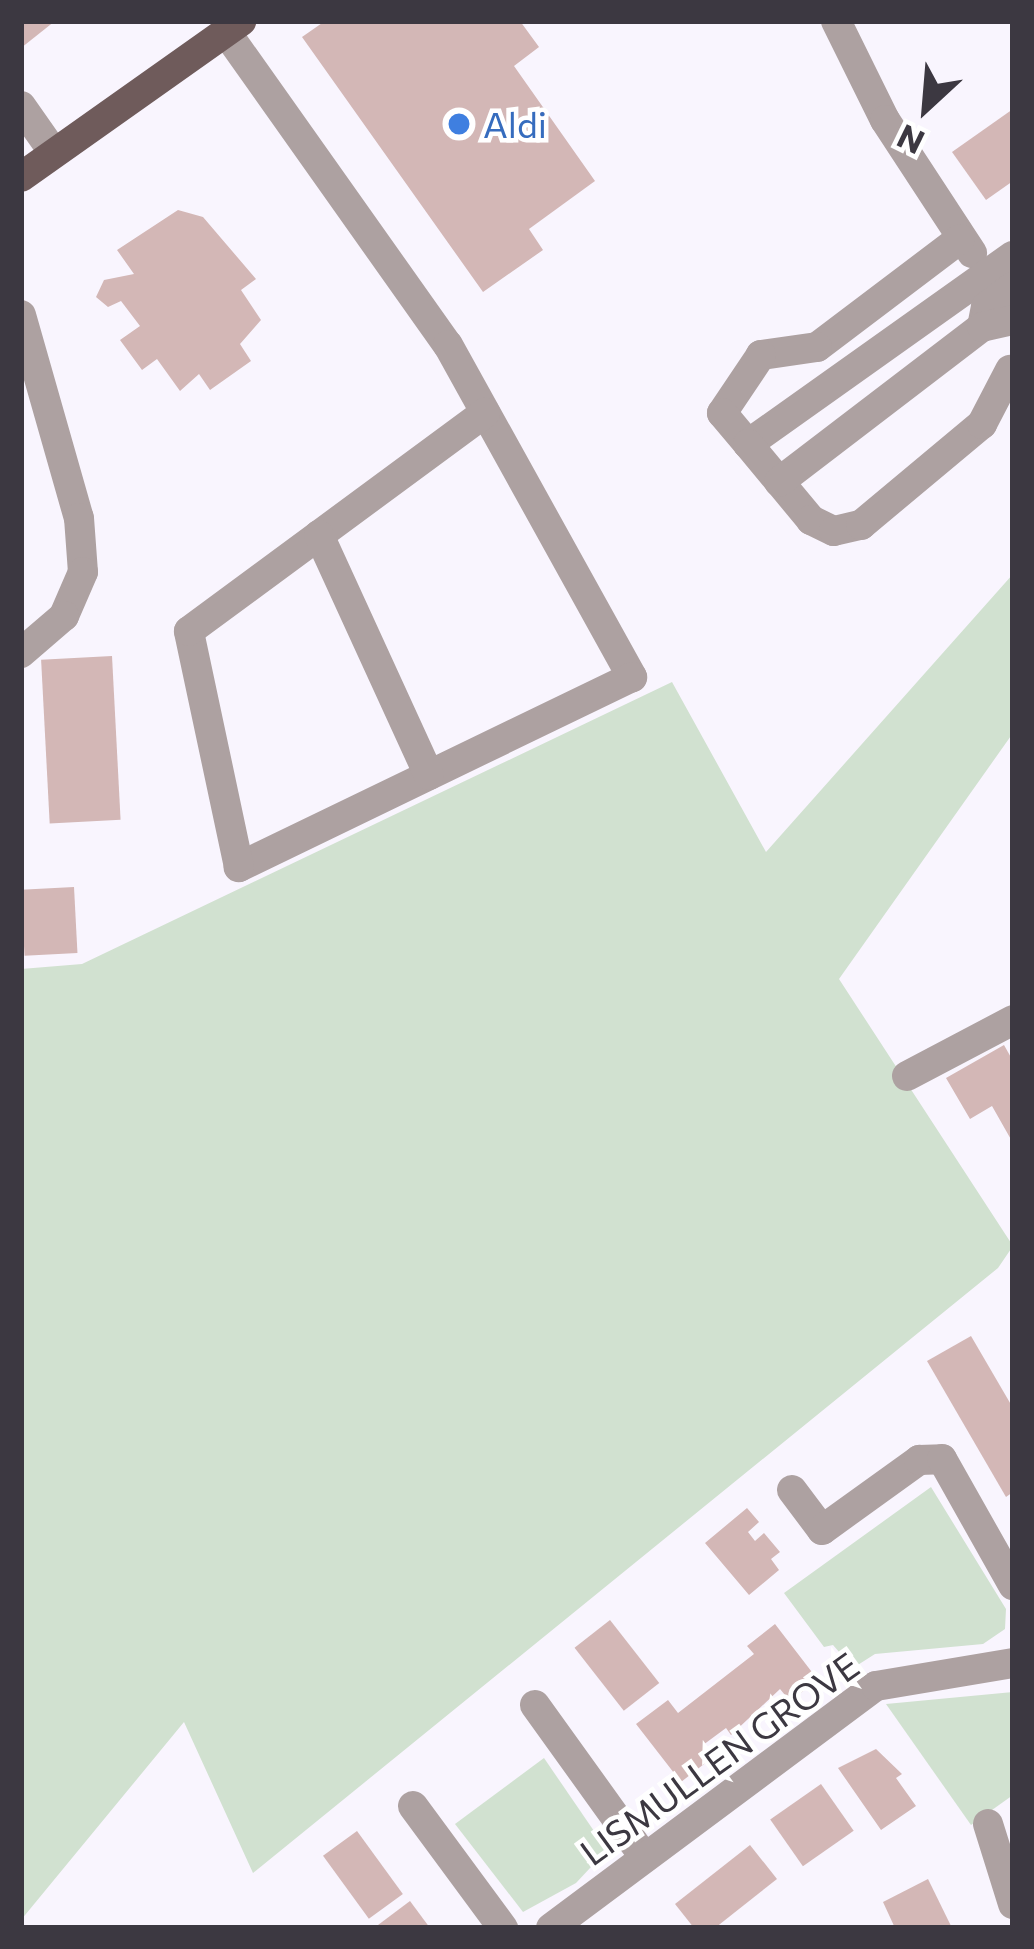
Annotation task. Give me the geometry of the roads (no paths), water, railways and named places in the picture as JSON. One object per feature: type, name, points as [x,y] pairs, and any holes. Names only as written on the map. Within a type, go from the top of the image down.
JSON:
[{"type":"main road","points":[[21,177],[234,27]]},
{"type":"street","points":[[836,21],[885,120],[960,238],[1005,272]]},
{"type":"street","points":[[234,27],[448,345],[632,677],[239,867],[189,632],[485,412]]},
{"type":"street","points":[[21,106],[54,153]]},
{"type":"street","points":[[960,238],[817,347],[761,355],[722,413],[811,520],[834,531],[861,525],[982,424],[1010,370]]},
{"type":"street","points":[[982,327],[986,307],[1005,272]]},
{"type":"street","points":[[748,444],[1005,272]]},
{"type":"street","points":[[21,315],[79,518],[82,572],[64,616],[21,652]]},
{"type":"street","points":[[779,482],[982,327],[1013,320]]},
{"type":"street","points":[[319,535],[430,775]]},
{"type":"street","points":[[907,1076],[1013,1020]]},
{"type":"street","points":[[792,1490],[822,1530],[919,1460],[943,1459],[1013,1585]]},
{"type":"street","name":"LISMULLEN GROVE","points":[[551,1928],[876,1686],[1013,1663]]},
{"type":"street","points":[[535,1705],[645,1858]]},
{"type":"street","points":[[413,1806],[503,1928]]},
{"type":"street","points":[[988,1824],[1013,1904]]},
{"type":"place","name":"Aldi","points":[[459,124]]}]
